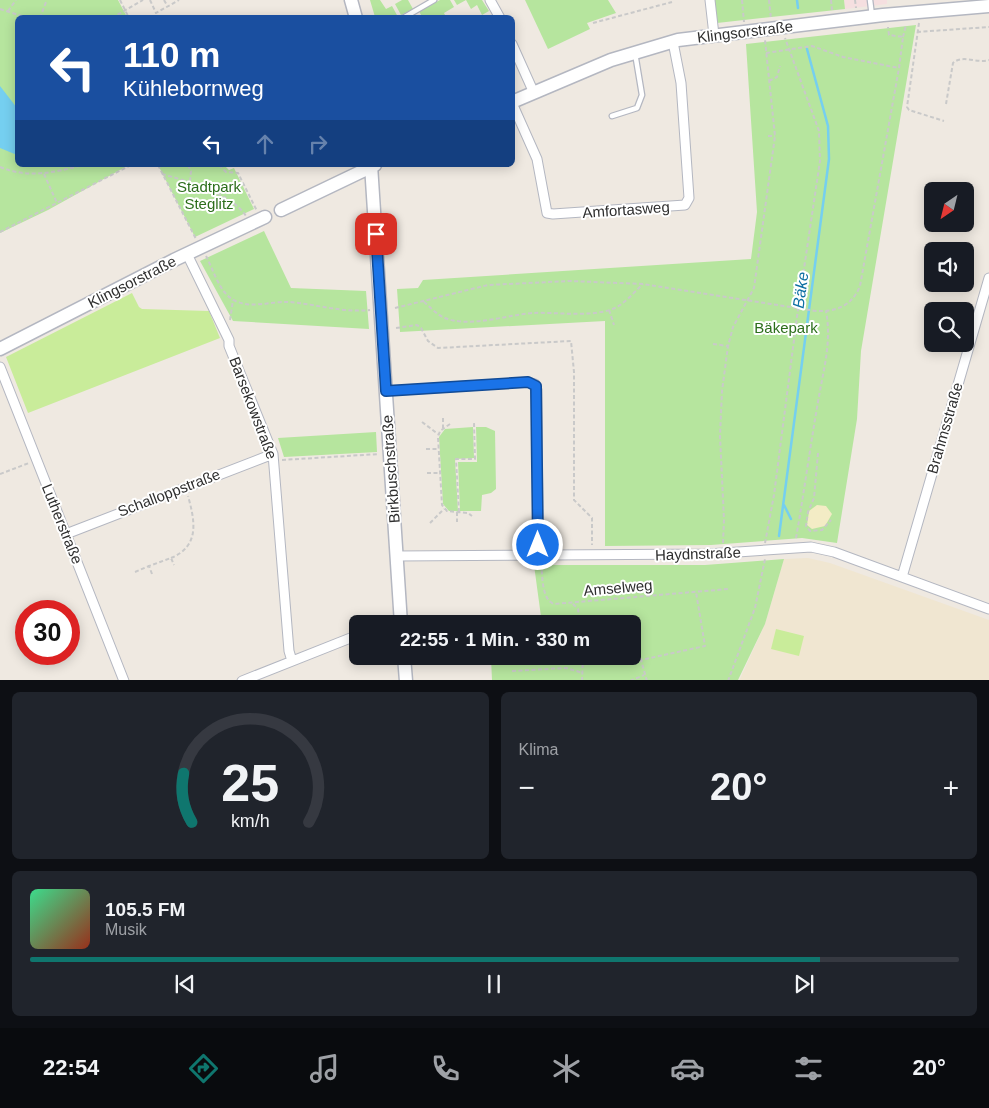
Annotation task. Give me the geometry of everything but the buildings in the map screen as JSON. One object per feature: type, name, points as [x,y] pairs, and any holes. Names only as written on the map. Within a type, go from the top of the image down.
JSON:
[{"type":"street","points":[[351,0],[355,15]]},
{"type":"street","points":[[490,0],[498,15]]},
{"type":"street","points":[[710,0],[714,35]]},
{"type":"street","name":"Klingsorstraße","points":[[515,101],[634,52],[673,42],[714,35],[872,17],[989,6]]},
{"type":"street","name":"Amfortasweg","points":[[515,109],[536,160],[547,213],[685,205],[689,198],[681,83],[673,42]]},
{"type":"street","points":[[515,51],[534,93]]},
{"type":"street","points":[[281,210],[371,167]]},
{"type":"street","name":"Birkbuschstraße","points":[[373,167],[400,615]]},
{"type":"street","name":"Klingsorstraße","points":[[0,349],[187,254],[266,217]]},
{"type":"street","name":"Barsekowstraße","points":[[187,254],[229,340],[229,346],[273,454],[289,650],[292,661]]},
{"type":"street","name":"Brahmsstraße","points":[[902,578],[989,278]]},
{"type":"street","name":"Lutherstraße","points":[[0,367],[124,680]]},
{"type":"street","points":[[386,391],[528,382],[536,386],[540,560]]},
{"type":"street","name":"Schalloppstraße","points":[[66,534],[273,454]]},
{"type":"street","name":"Haydnstraße","points":[[397,556],[540,560],[708,554],[811,547],[834,552],[989,609]]},
{"type":"street","points":[[242,680],[349,639]]},
{"type":"street","points":[[405,665],[406,680]]},
{"type":"lane","points":[[408,15],[434,0]]},
{"type":"lane","points":[[870,0],[872,17]]},
{"type":"lane","points":[[612,116],[637,108],[641,101],[634,52]]},
{"type":"path","points":[[8,11],[16,0]]},
{"type":"path","points":[[120,0],[128,15]]},
{"type":"path","points":[[117,15],[143,0]]},
{"type":"path","points":[[150,0],[156,13],[179,0]]},
{"type":"path","points":[[164,0],[168,7]]},
{"type":"path","points":[[742,0],[744,22]]},
{"type":"path","points":[[768,0],[772,24]]},
{"type":"path","points":[[831,0],[832,12]]},
{"type":"path","points":[[855,0],[856,10]]},
{"type":"path","points":[[41,15],[46,2]]},
{"type":"path","points":[[594,24],[672,2]]},
{"type":"path","points":[[0,9],[19,15]]},
{"type":"path","points":[[919,23],[907,107],[909,110],[944,121]]},
{"type":"path","points":[[395,308],[488,285],[570,281],[643,284],[816,311],[837,309],[849,303],[860,286],[906,25]]},
{"type":"path","points":[[888,27],[889,35],[903,37]]},
{"type":"path","points":[[917,32],[989,27]]},
{"type":"path","points":[[765,543],[774,495],[818,180],[820,146],[819,131],[811,105],[785,38]]},
{"type":"path","points":[[723,546],[724,520],[720,420],[728,346],[738,315],[754,288],[775,136],[765,40]]},
{"type":"path","points":[[766,53],[812,46],[843,58],[899,68]]},
{"type":"path","points":[[946,104],[953,63],[963,58],[982,62],[989,60]]},
{"type":"path","points":[[769,80],[777,77],[780,66]]},
{"type":"path","points":[[768,136],[775,136]]},
{"type":"path","points":[[0,168],[29,174],[44,174],[75,167]]},
{"type":"path","points":[[0,232],[127,167]]},
{"type":"path","points":[[159,167],[196,239]]},
{"type":"path","points":[[189,167],[191,171],[190,181]]},
{"type":"path","points":[[221,167],[226,172],[238,172],[254,206]]},
{"type":"path","points":[[44,174],[57,203]]},
{"type":"path","points":[[162,174],[190,181],[220,195],[246,216]]},
{"type":"path","points":[[206,256],[225,293],[233,300],[246,304],[289,302],[337,310],[370,310]]},
{"type":"path","points":[[424,302],[445,318],[469,321],[531,314],[609,310],[619,305],[643,284]]},
{"type":"path","points":[[230,320],[233,300]]},
{"type":"path","points":[[609,310],[614,325]]},
{"type":"path","points":[[796,540],[818,400],[827,360],[828,325],[826,311]]},
{"type":"path","points":[[396,328],[417,325],[421,328],[428,341],[438,348],[572,341],[574,372],[574,500],[592,518],[592,547]]},
{"type":"path","points":[[713,344],[728,346]]},
{"type":"path","points":[[443,418],[443,428]]},
{"type":"path","points":[[422,422],[438,434]]},
{"type":"path","points":[[457,522],[456,459],[475,459],[474,422]]},
{"type":"path","points":[[450,424],[438,434],[442,505],[449,512],[468,513],[472,516]]},
{"type":"path","points":[[426,450],[438,449]]},
{"type":"path","points":[[281,460],[379,454]]},
{"type":"path","points":[[818,454],[814,498],[808,512],[806,526],[808,530],[822,530],[831,520]]},
{"type":"path","points":[[0,474],[29,463]]},
{"type":"path","points":[[427,473],[440,472]]},
{"type":"path","points":[[135,572],[179,554],[195,530],[194,517],[187,494]]},
{"type":"path","points":[[430,523],[444,509]]},
{"type":"path","points":[[813,535],[814,531]]},
{"type":"path","points":[[171,558],[174,565]]},
{"type":"path","points":[[728,680],[755,608],[765,558]]},
{"type":"path","name":"Amselweg","points":[[540,560],[545,596],[548,601],[554,604],[728,589]]},
{"type":"path","points":[[149,566],[152,574]]},
{"type":"path","points":[[647,680],[641,660],[705,646],[696,592]]},
{"type":"path","points":[[578,609],[584,602]]},
{"type":"path","points":[[572,603],[578,609],[579,615]]},
{"type":"path","points":[[582,665],[582,680]]},
{"type":"path","points":[[512,671],[566,668],[582,673]]},
{"type":"path","points":[[630,680],[644,675]]},
{"type":"shaded area","points":[[844,0],[887,0],[887,4],[845,9]]},
{"type":"shaded area","points":[[808,558],[830,563],[989,620],[989,680],[739,680],[765,624],[784,559]]},
{"type":"green space","points":[[0,0],[118,0],[126,15],[15,15],[15,167],[125,167],[48,210],[0,233]]},
{"type":"green space","points":[[370,0],[380,0],[386,9],[392,6],[397,15],[374,15]]},
{"type":"green space","points":[[402,0],[408,0],[413,9],[401,15],[395,4]]},
{"type":"green space","points":[[440,0],[450,0],[454,7],[444,13],[445,15],[421,15],[419,11]]},
{"type":"green space","points":[[454,0],[466,0],[457,5]]},
{"type":"green space","points":[[466,0],[482,0],[489,11],[482,15],[477,5],[471,9]]},
{"type":"green space","points":[[525,0],[608,0],[616,13],[587,23],[590,29],[548,49]]},
{"type":"green space","points":[[714,0],[844,0],[845,9],[717,23]]},
{"type":"green space","name":"Bäkepark","points":[[916,25],[861,351],[857,419],[837,543],[802,538],[711,545],[605,546],[605,321],[400,332],[397,289],[418,288],[423,280],[751,259],[757,212],[746,44]]},
{"type":"green space","name":"Stadtpark Steglitz","points":[[159,167],[226,167],[229,170],[234,168],[254,209],[195,237]]},
{"type":"green space","points":[[264,231],[291,288],[366,291],[369,329],[233,321],[200,261]]},
{"type":"green space","points":[[132,293],[142,309],[209,311],[220,338],[28,413],[6,357]]},
{"type":"green space","points":[[473,427],[474,458],[455,459],[458,511],[449,511],[443,504],[439,437],[445,429]]},
{"type":"green space","points":[[476,427],[486,427],[495,431],[496,489],[491,493],[482,495],[481,511],[460,511],[458,462],[477,462]]},
{"type":"green space","points":[[376,432],[377,452],[284,457],[278,438]]},
{"type":"green space","points":[[784,559],[765,624],[738,680],[492,680],[491,665],[641,665],[641,615],[541,615],[534,565],[705,565]]},
{"type":"green space","points":[[776,629],[804,636],[799,656],[771,649]]},
{"type":"sand","points":[[817,505],[826,506],[832,514],[825,526],[812,529],[807,525],[809,511]]},
{"type":"water","points":[[0,86],[15,105],[15,154],[0,148]]},
{"type":"waterway","name":"Bäke","points":[[797,0],[798,8]]},
{"type":"waterway","name":"Bäke","points":[[779,536],[829,159],[828,126],[807,49]]},
{"type":"waterway","points":[[784,505],[791,519]]},
{"type":"route","points":[[376,234],[386,391],[528,382],[536,386],[538,545]]}]
